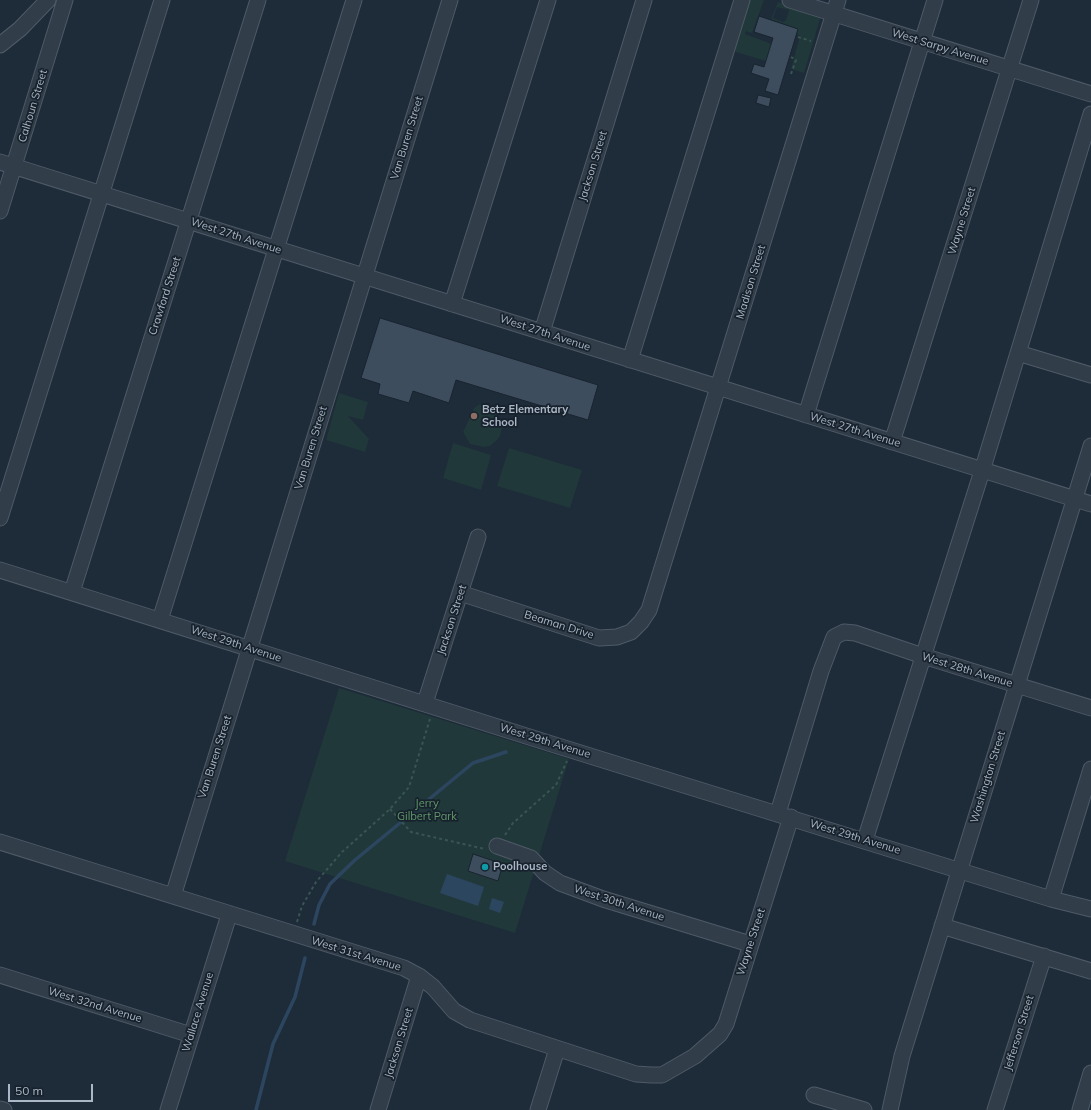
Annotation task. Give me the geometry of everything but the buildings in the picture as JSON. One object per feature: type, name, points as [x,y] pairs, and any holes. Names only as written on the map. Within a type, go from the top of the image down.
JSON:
[{"type":"street","points":[[0,45],[20,29],[48,0]]},
{"type":"street","name":"Calhoun Street","points":[[0,211],[7,164],[65,0]]},
{"type":"street","points":[[0,518],[162,0]]},
{"type":"street","name":"Crawford Street","points":[[72,592],[258,0]]},
{"type":"street","points":[[160,620],[354,0]]},
{"type":"street","name":"Van Buren Street","points":[[173,896],[450,0]]},
{"type":"street","points":[[452,304],[548,0]]},
{"type":"street","name":"Jackson Street","points":[[542,332],[644,0]]},
{"type":"street","points":[[630,360],[742,0]]},
{"type":"street","name":"West Sarpy Avenue","points":[[790,0],[836,7],[922,42],[1091,94]]},
{"type":"street","points":[[806,415],[935,0]]},
{"type":"street","name":"Wayne Street","points":[[892,442],[1030,0]]},
{"type":"street","name":"Madison Street","points":[[662,564],[836,7]]},
{"type":"street","points":[[865,840],[982,471],[1091,114]]},
{"type":"street","name":"West 27th Avenue","points":[[7,164],[1091,504]]},
{"type":"street","points":[[1018,353],[1091,375]]},
{"type":"street","name":"Washington Street","points":[[890,1110],[902,1056],[1091,446]]},
{"type":"street","name":"Jackson Street","points":[[429,705],[460,594],[478,537]]},
{"type":"street","name":"Beaman Drive","points":[[460,594],[599,638],[617,637],[631,632],[641,622],[649,610],[662,564]]},
{"type":"street","name":"West 29th Avenue","points":[[0,570],[1051,899],[1091,909]]},
{"type":"street","name":"Wayne Street","points":[[695,1056],[720,1034],[726,1024],[750,944],[821,671],[834,637],[844,632]]},
{"type":"street","name":"West 28th Avenue","points":[[844,632],[855,633],[923,656],[1091,708]]},
{"type":"street","points":[[1051,899],[1091,769]]},
{"type":"street","name":"West 31st Avenue","points":[[0,842],[404,968],[419,976],[433,987],[454,1011],[470,1020],[636,1074],[651,1076],[662,1075],[695,1056]]},
{"type":"street","name":"West 30th Avenue","points":[[497,846],[531,858],[545,873],[560,883],[603,899],[750,944]]},
{"type":"street","name":"Wallace Avenue","points":[[168,1110],[229,914]]},
{"type":"street","points":[[942,926],[1091,971]]},
{"type":"street","name":"Jefferson Street","points":[[995,1110],[1044,956]]},
{"type":"street","name":"West 32nd Avenue","points":[[0,975],[191,1035]]},
{"type":"street","name":"Jackson Street","points":[[378,1110],[419,976]]},
{"type":"street","points":[[538,1110],[557,1049]]},
{"type":"street","points":[[1080,1110],[1091,1073]]},
{"type":"street","points":[[814,1095],[864,1110]]},
{"type":"street","points":[[0,1109],[4,1110]]},
{"type":"path","points":[[798,37],[814,42]]},
{"type":"path","points":[[791,57],[796,60],[791,74]]},
{"type":"path","points":[[296,923],[302,906],[316,882],[342,852],[391,810],[409,787],[429,705]]},
{"type":"path","points":[[497,846],[513,823],[556,785],[568,757]]},
{"type":"path","points":[[391,810],[411,832],[477,847]]},
{"type":"green space","points":[[745,0],[764,0],[752,33],[746,31],[745,34],[772,44],[769,62],[736,52],[731,46]]},
{"type":"green space","points":[[778,2],[821,16],[804,73],[791,69],[800,36],[797,34],[798,29],[771,19]],"holes":[[[777,7],[789,10],[786,20],[783,22],[773,18]]]},
{"type":"green space","points":[[339,393],[368,402],[363,420],[348,416],[369,439],[365,452],[326,440]]},
{"type":"green space","points":[[480,404],[490,408],[503,423],[500,436],[490,446],[484,447],[470,444],[463,432],[474,408]]},
{"type":"green space","points":[[453,443],[491,455],[481,490],[443,478]]},
{"type":"green space","points":[[509,448],[582,470],[570,508],[497,486]]},
{"type":"green space","name":"Jerry Gilbert Park","points":[[339,688],[569,759],[515,933],[285,861]]},
{"type":"water","points":[[447,874],[484,887],[478,906],[440,893]]},
{"type":"water","points":[[492,898],[504,902],[500,913],[489,909]]},
{"type":"waterway","points":[[314,924],[319,905],[330,884],[355,860],[473,763],[506,752]]},
{"type":"waterway","points":[[256,1110],[273,1044],[295,997],[305,958]]},
{"type":"place","name":"Betz Elementary School","points":[[474,416]]},
{"type":"place","name":"Poolhouse","points":[[485,867]]}]
